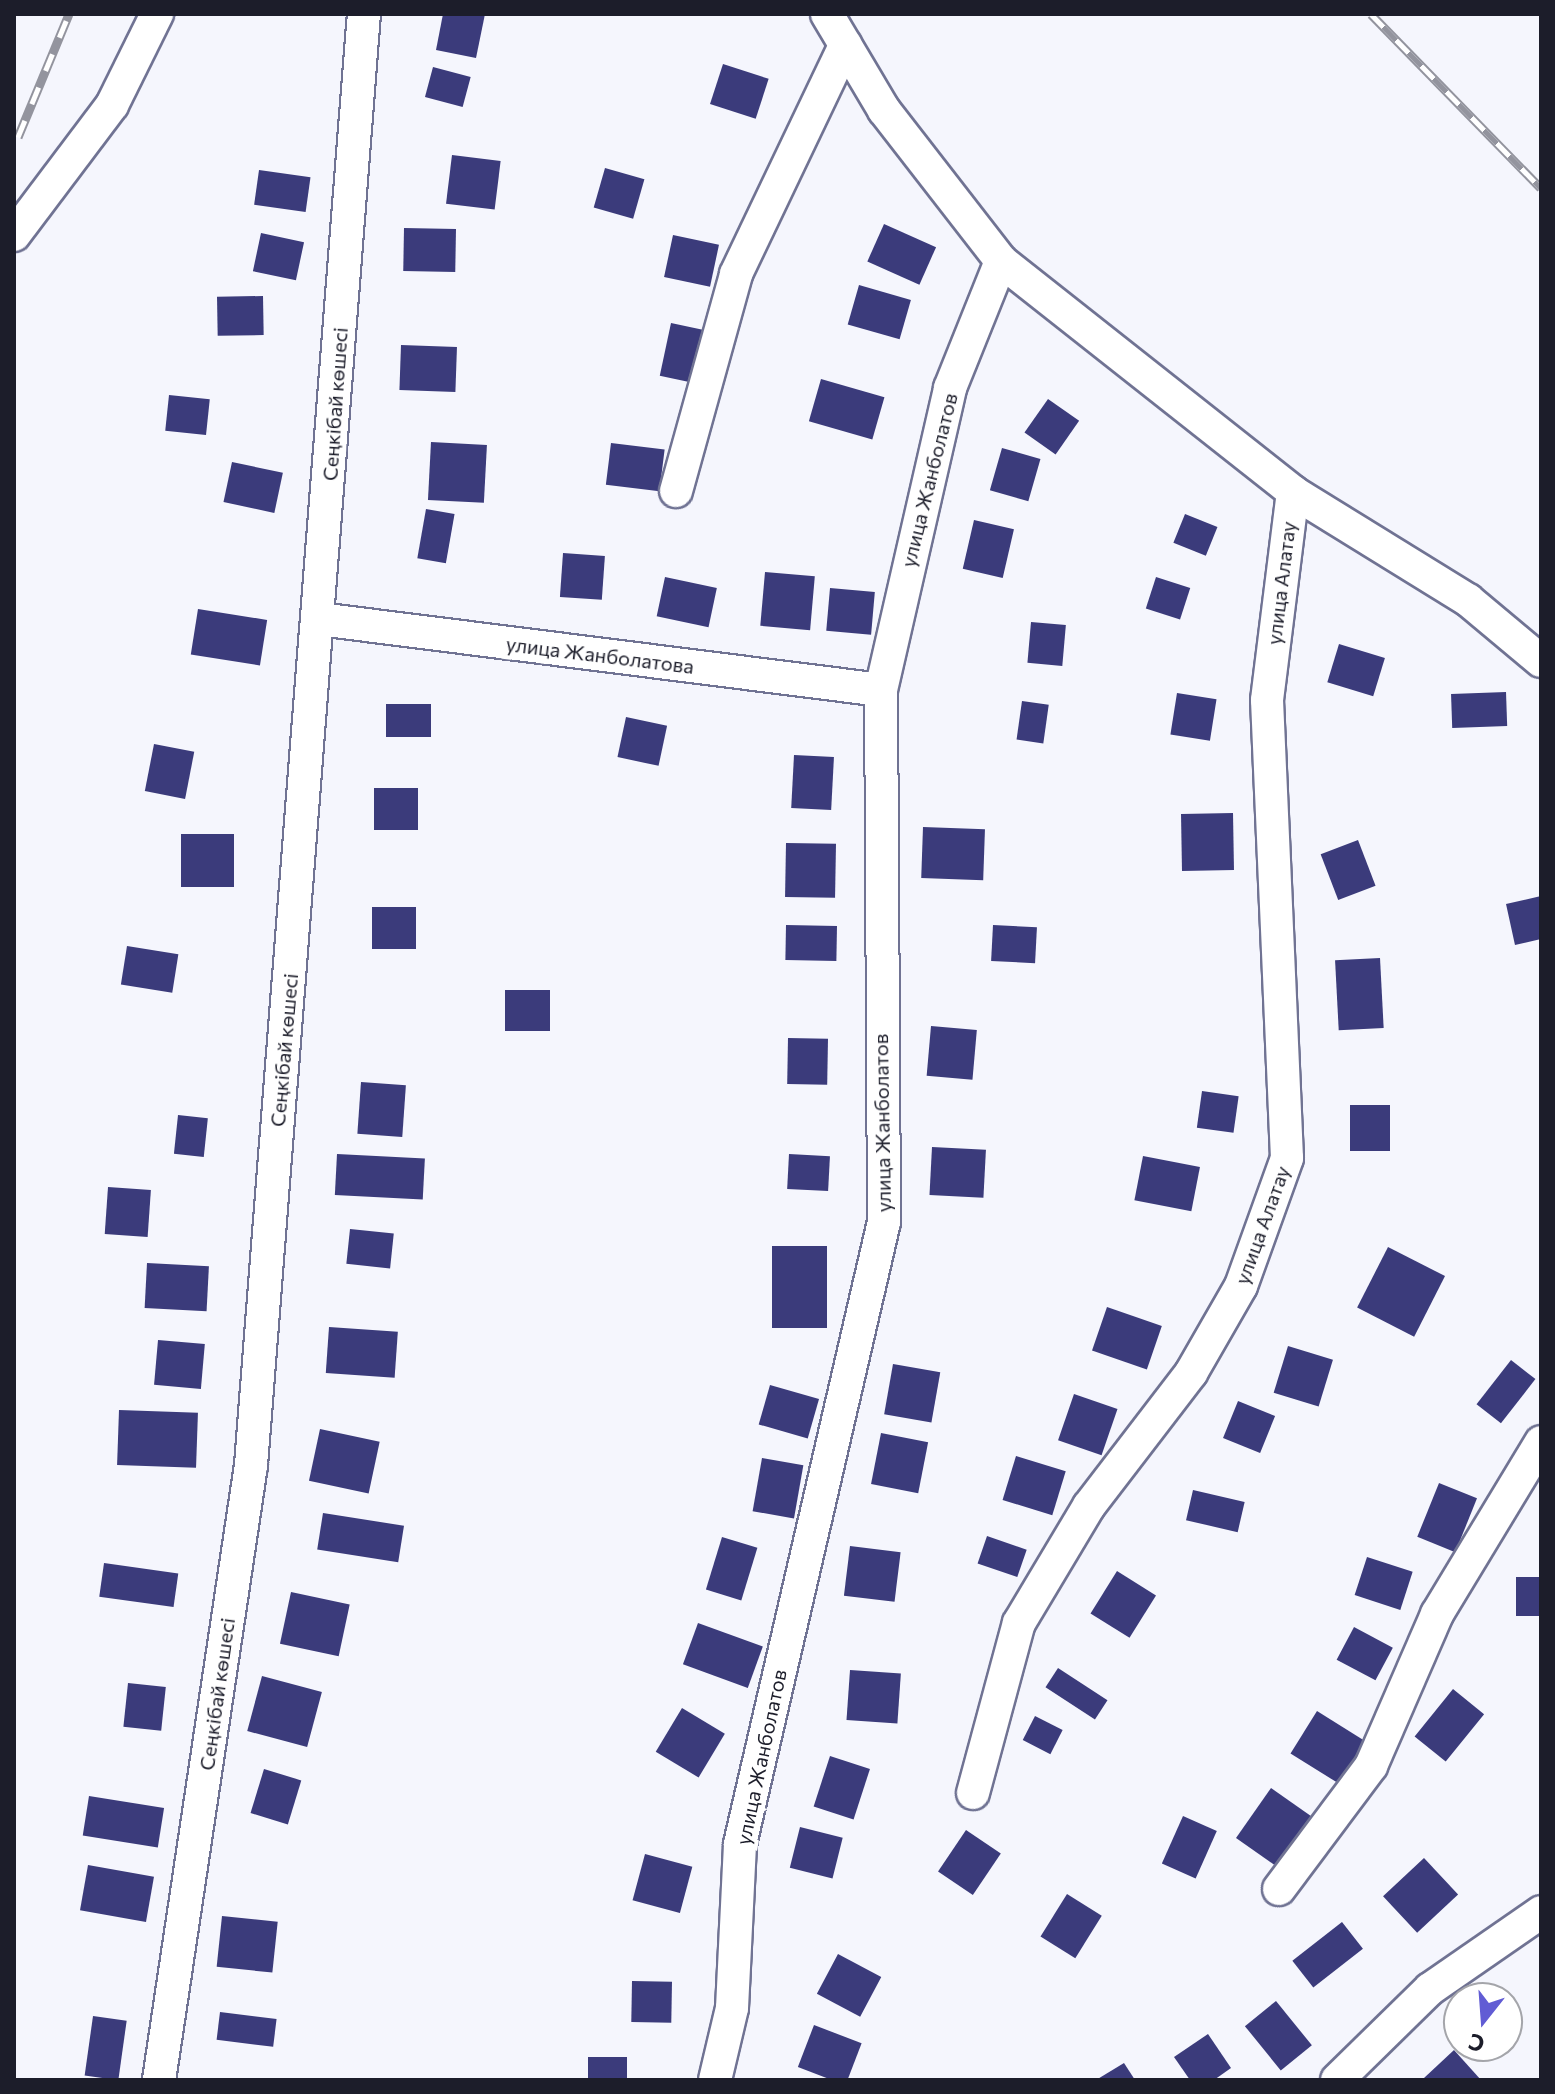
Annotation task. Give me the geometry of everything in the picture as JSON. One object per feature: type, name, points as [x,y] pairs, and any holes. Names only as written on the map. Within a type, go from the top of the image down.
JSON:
[{"type":"street","points":[[14,235],[112,105],[157,14]]},
{"type":"street","name":"Сеңкібай көшесі","points":[[159,2080],[251,1465],[364,14]]},
{"type":"street","name":"улица Алатау","points":[[827,14],[884,110],[1001,261],[1293,492],[1468,600],[1541,661]]},
{"type":"street","points":[[676,491],[736,274],[845,45]]},
{"type":"street","name":"улица Жанболатов","points":[[715,2080],[732,2008],[740,1844],[884,1222],[881,690],[950,388],[1001,261]]},
{"type":"street","name":"улица Алатау","points":[[973,1793],[1019,1623],[1089,1506],[1198,1361],[1241,1286],[1287,1158],[1267,700],[1293,492]]},
{"type":"street","name":"улица Жанболатова","points":[[319,619],[881,690]]},
{"type":"street","points":[[1279,1889],[1371,1766],[1437,1614],[1541,1442]]},
{"type":"street","points":[[1337,2080],[1430,1989],[1541,1912]]},
{"type":"building","points":[[443,14],[485,14],[476,58],[436,50]]},
{"type":"building","points":[[723,64],[769,79],[756,119],[710,104]]},
{"type":"building","points":[[433,67],[471,77],[463,107],[425,97]]},
{"type":"building","points":[[452,155],[501,161],[495,210],[446,204]]},
{"type":"building","points":[[605,168],[644,179],[633,219],[594,207]]},
{"type":"building","points":[[259,170],[310,177],[306,212],[254,205]]},
{"type":"building","points":[[884,224],[936,247],[919,285],[867,261]]},
{"type":"building","points":[[404,228],[456,229],[455,272],[403,271]]},
{"type":"building","points":[[261,233],[304,242],[296,280],[253,271]]},
{"type":"building","points":[[673,235],[719,245],[710,287],[664,277]]},
{"type":"building","points":[[859,285],[911,300],[900,339],[848,324]]},
{"type":"building","points":[[263,296],[264,335],[218,336],[217,297]]},
{"type":"building","points":[[671,323],[712,332],[701,385],[660,376]]},
{"type":"building","points":[[401,345],[457,347],[455,392],[399,390]]},
{"type":"building","points":[[821,379],[884,397],[872,439],[809,421]]},
{"type":"building","points":[[169,395],[210,399],[206,435],[165,431]]},
{"type":"building","points":[[1048,399],[1079,421],[1056,454],[1024,433]]},
{"type":"building","points":[[431,442],[487,445],[484,503],[428,500]]},
{"type":"building","points":[[611,443],[665,450],[659,491],[606,485]]},
{"type":"building","points":[[1002,448],[1040,459],[1028,501],[990,490]]},
{"type":"building","points":[[232,462],[283,473],[274,513],[223,502]]},
{"type":"building","points":[[426,509],[455,514],[446,563],[417,558]]},
{"type":"building","points":[[1185,514],[1217,527],[1206,556],[1173,543]]},
{"type":"building","points":[[974,520],[1014,529],[1003,578],[963,569]]},
{"type":"building","points":[[563,553],[605,556],[602,600],[560,597]]},
{"type":"building","points":[[765,572],[815,576],[810,630],[760,626]]},
{"type":"building","points":[[665,577],[717,588],[709,627],[657,616]]},
{"type":"building","points":[[1156,577],[1190,588],[1180,620],[1146,608]]},
{"type":"building","points":[[830,588],[875,592],[871,635],[826,631]]},
{"type":"building","points":[[198,609],[267,620],[260,665],[191,654]]},
{"type":"building","points":[[1031,622],[1066,625],[1062,666],[1027,663]]},
{"type":"building","points":[[1339,644],[1385,658],[1373,696],[1327,682]]},
{"type":"building","points":[[1506,692],[1507,726],[1452,728],[1451,694]]},
{"type":"building","points":[[1177,693],[1217,699],[1210,741],[1170,734]]},
{"type":"building","points":[[1022,701],[1049,705],[1043,743],[1017,740]]},
{"type":"building","points":[[386,704],[431,704],[431,737],[386,737]]},
{"type":"building","points":[[626,717],[667,726],[659,766],[617,757]]},
{"type":"building","points":[[154,744],[194,752],[185,799],[145,791]]},
{"type":"building","points":[[794,755],[834,757],[831,810],[791,808]]},
{"type":"building","points":[[374,788],[418,788],[418,830],[374,830]]},
{"type":"building","points":[[1233,813],[1234,870],[1182,871],[1181,814]]},
{"type":"building","points":[[923,827],[985,829],[983,880],[921,878]]},
{"type":"building","points":[[181,834],[234,834],[234,887],[181,887]]},
{"type":"building","points":[[1358,840],[1376,886],[1338,900],[1321,854]]},
{"type":"building","points":[[786,843],[836,844],[835,898],[785,897]]},
{"type":"building","points":[[1541,896],[1541,939],[1515,945],[1506,904]]},
{"type":"building","points":[[372,907],[416,907],[416,949],[372,949]]},
{"type":"building","points":[[786,925],[837,926],[836,961],[785,960]]},
{"type":"building","points":[[993,925],[1037,927],[1035,963],[991,961]]},
{"type":"building","points":[[127,946],[178,954],[172,993],[121,985]]},
{"type":"building","points":[[1380,958],[1384,1028],[1339,1030],[1335,960]]},
{"type":"building","points":[[505,990],[550,990],[550,1031],[505,1031]]},
{"type":"building","points":[[931,1026],[977,1030],[972,1080],[927,1076]]},
{"type":"building","points":[[788,1038],[828,1039],[827,1085],[787,1084]]},
{"type":"building","points":[[361,1082],[406,1085],[402,1137],[357,1134]]},
{"type":"building","points":[[1202,1091],[1239,1096],[1233,1133],[1197,1128]]},
{"type":"building","points":[[1350,1105],[1390,1105],[1390,1151],[1350,1151]]},
{"type":"building","points":[[178,1115],[208,1118],[204,1157],[174,1154]]},
{"type":"building","points":[[932,1147],[986,1150],[983,1198],[929,1195]]},
{"type":"building","points":[[337,1154],[425,1159],[423,1200],[335,1195]]},
{"type":"building","points":[[789,1154],[830,1156],[828,1191],[787,1189]]},
{"type":"building","points":[[1143,1156],[1200,1167],[1191,1211],[1134,1200]]},
{"type":"building","points":[[108,1187],[151,1190],[148,1237],[105,1234]]},
{"type":"building","points":[[350,1229],[394,1234],[390,1268],[346,1264]]},
{"type":"building","points":[[772,1246],[827,1246],[827,1328],[772,1328]]},
{"type":"building","points":[[1388,1247],[1445,1276],[1414,1337],[1357,1308]]},
{"type":"building","points":[[147,1263],[209,1266],[207,1311],[145,1308]]},
{"type":"building","points":[[1107,1307],[1162,1326],[1147,1369],[1092,1350]]},
{"type":"building","points":[[329,1327],[398,1332],[395,1378],[326,1373]]},
{"type":"building","points":[[158,1340],[205,1344],[201,1389],[154,1385]]},
{"type":"building","points":[[1288,1346],[1333,1360],[1319,1407],[1274,1393]]},
{"type":"building","points":[[1511,1360],[1535,1379],[1501,1423],[1477,1404]]},
{"type":"building","points":[[893,1364],[940,1372],[931,1423],[884,1414]]},
{"type":"building","points":[[770,1385],[819,1399],[808,1438],[759,1424]]},
{"type":"building","points":[[1074,1394],[1117,1409],[1102,1455],[1058,1440]]},
{"type":"building","points":[[1238,1401],[1275,1416],[1260,1453],[1223,1438]]},
{"type":"building","points":[[119,1410],[198,1413],[196,1468],[117,1465]]},
{"type":"building","points":[[320,1429],[380,1442],[369,1494],[309,1481]]},
{"type":"building","points":[[881,1433],[928,1442],[918,1493],[871,1484]]},
{"type":"building","points":[[1016,1456],[1066,1471],[1052,1515],[1003,1500]]},
{"type":"building","points":[[762,1458],[803,1465],[794,1518],[753,1511]]},
{"type":"building","points":[[1439,1483],[1477,1498],[1455,1552],[1417,1537]]},
{"type":"building","points":[[1193,1490],[1245,1502],[1238,1532],[1186,1520]]},
{"type":"building","points":[[323,1513],[404,1526],[398,1562],[317,1550]]},
{"type":"building","points":[[987,1536],[1027,1550],[1017,1577],[978,1563]]},
{"type":"building","points":[[722,1537],[757,1548],[741,1600],[706,1590]]},
{"type":"building","points":[[850,1546],[901,1552],[895,1602],[844,1596]]},
{"type":"building","points":[[1367,1557],[1413,1572],[1400,1610],[1355,1595]]},
{"type":"building","points":[[104,1563],[178,1573],[174,1607],[99,1597]]},
{"type":"building","points":[[1117,1571],[1156,1595],[1130,1638],[1091,1613]]},
{"type":"building","points":[[1516,1577],[1541,1577],[1541,1616],[1516,1616]]},
{"type":"building","points":[[291,1592],[350,1604],[339,1656],[280,1644]]},
{"type":"building","points":[[698,1623],[763,1647],[748,1688],[683,1664]]},
{"type":"building","points":[[1354,1627],[1393,1648],[1375,1680],[1337,1660]]},
{"type":"building","points":[[1058,1668],[1107,1700],[1095,1719],[1045,1687]]},
{"type":"building","points":[[850,1670],[901,1674],[897,1723],[847,1720]]},
{"type":"building","points":[[262,1676],[322,1692],[307,1747],[247,1731]]},
{"type":"building","points":[[128,1683],[166,1687],[161,1731],[123,1727]]},
{"type":"building","points":[[1453,1689],[1484,1714],[1446,1762],[1415,1736]]},
{"type":"building","points":[[682,1708],[725,1734],[699,1777],[656,1752]]},
{"type":"building","points":[[1317,1711],[1365,1741],[1339,1784],[1291,1753]]},
{"type":"building","points":[[1035,1716],[1063,1730],[1050,1754],[1023,1740]]},
{"type":"building","points":[[830,1756],[870,1769],[854,1819],[814,1806]]},
{"type":"building","points":[[264,1769],[301,1780],[288,1824],[251,1813]]},
{"type":"building","points":[[1271,1788],[1312,1817],[1277,1867],[1236,1838]]},
{"type":"building","points":[[89,1796],[164,1808],[158,1847],[83,1836]]},
{"type":"building","points":[[1183,1816],[1217,1831],[1196,1879],[1162,1864]]},
{"type":"building","points":[[800,1827],[843,1838],[833,1878],[790,1868]]},
{"type":"building","points":[[966,1830],[1001,1853],[973,1895],[938,1871]]},
{"type":"building","points":[[645,1854],[692,1867],[680,1913],[633,1900]]},
{"type":"building","points":[[1424,1858],[1458,1895],[1417,1933],[1383,1896]]},
{"type":"building","points":[[88,1865],[154,1877],[146,1922],[80,1910]]},
{"type":"building","points":[[1067,1894],[1102,1916],[1075,1958],[1041,1936]]},
{"type":"building","points":[[222,1916],[278,1922],[272,1973],[217,1967]]},
{"type":"building","points":[[1342,1922],[1363,1949],[1313,1988],[1292,1961]]},
{"type":"building","points":[[838,1954],[881,1977],[860,2017],[817,1994]]},
{"type":"building","points":[[632,1981],[672,1982],[671,2023],[631,2022]]},
{"type":"building","points":[[1276,2001],[1312,2045],[1281,2070],[1245,2026]]},
{"type":"building","points":[[220,2012],[277,2019],[273,2047],[217,2040]]},
{"type":"building","points":[[93,2016],[127,2021],[118,2080],[85,2075]]},
{"type":"building","points":[[814,2025],[862,2043],[848,2080],[832,2080],[798,2067]]},
{"type":"building","points":[[1208,2034],[1231,2068],[1214,2080],[1190,2080],[1174,2057]]},
{"type":"building","points":[[588,2057],[627,2057],[627,2080],[588,2080]]},
{"type":"building","points":[[1443,2060],[1465,2062],[1481,2080],[1425,2080]]},
{"type":"building","points":[[1124,2063],[1135,2080],[1096,2080]]},
{"type":"railway","points":[[18,137],[69,14]]},
{"type":"railway","points":[[1371,14],[1541,188]]}]
